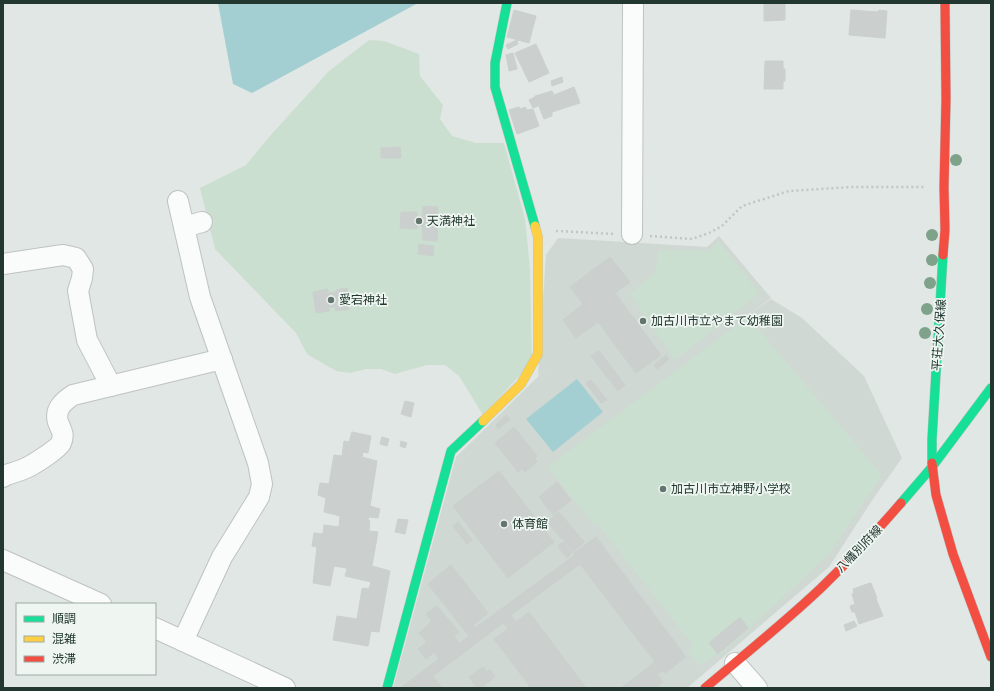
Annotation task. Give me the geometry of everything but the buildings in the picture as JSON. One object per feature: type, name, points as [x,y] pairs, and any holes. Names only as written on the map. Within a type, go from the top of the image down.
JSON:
[{"type":"main road","points":[[387,688],[451,451],[521,384],[538,354],[538,237],[494,87],[495,62],[507,3]]},
{"type":"main road","name":"平荘大久保線","points":[[945,3],[945,230],[932,439],[932,467],[936,496],[952,554],[991,657]]},
{"type":"main road","name":"八幡別府線","points":[[705,688],[822,587],[877,531],[932,467],[991,388]]},
{"type":"street","points":[[632,234],[633,3]]},
{"type":"street","points":[[178,201],[193,224],[200,297],[258,463],[262,484],[259,497],[222,557],[183,641]]},
{"type":"street","points":[[3,264],[63,255],[76,258],[83,269],[78,291],[87,340],[111,386]]},
{"type":"street","points":[[3,477],[27,468],[61,444],[63,433],[58,420],[59,408],[65,400],[73,395],[222,359]]},
{"type":"street","points":[[3,560],[99,603]]},
{"type":"street","points":[[156,628],[285,688]]},
{"type":"street","points":[[735,663],[757,688]]},
{"type":"path","points":[[538,237],[558,231],[632,234],[692,239],[709,233],[722,226],[742,206],[789,191],[852,187],[944,187]]},
{"type":"shaded area","name":"加古川市立神野小学校","points":[[719,236],[771,298],[747,316],[771,299],[802,318],[864,376],[902,458],[873,499],[829,567],[687,688],[393,688],[456,457],[551,364],[538,376],[546,255],[558,238],[707,247]]},
{"type":"green space","points":[[369,40],[384,41],[419,54],[420,76],[443,105],[440,119],[452,136],[476,143],[504,143],[525,219],[530,269],[532,362],[483,415],[459,376],[445,365],[427,365],[395,374],[381,369],[366,369],[350,373],[336,371],[307,354],[296,333],[215,249],[200,188],[246,165],[269,137],[329,71]]},
{"type":"green space","points":[[719,241],[759,293],[675,360],[630,294],[655,272],[659,250],[708,251]]},
{"type":"green space","points":[[748,317],[882,475],[829,554],[719,656],[715,654],[701,666],[687,650],[693,645],[598,524],[595,526],[548,467]]},
{"type":"water","points":[[218,3],[418,3],[252,93],[233,84]]},
{"type":"water","points":[[577,379],[603,412],[553,452],[526,419]]},
{"type":"traffic: fast","points":[[507,3],[495,63],[495,87],[535,226]]},
{"type":"traffic: fast","points":[[932,463],[932,439],[943,255]]},
{"type":"traffic: fast","points":[[901,503],[932,467],[991,388]]},
{"type":"traffic: fast","points":[[387,688],[451,451],[483,421]]},
{"type":"traffic: slow","points":[[483,421],[521,384],[538,354],[538,237],[535,226]]},
{"type":"traffic: jam","points":[[943,255],[945,230],[945,3]]},
{"type":"traffic: jam","points":[[932,463],[936,495],[953,554],[991,657]]},
{"type":"traffic: jam","points":[[705,688],[821,588],[882,525],[901,503]]},
{"type":"place","name":"天満神社","points":[[419,221]]},
{"type":"place","name":"愛宕神社","points":[[331,300]]},
{"type":"place","name":"加古川市立やまて幼稚園","points":[[643,321]]},
{"type":"place","name":"加古川市立神野小学校","points":[[663,489]]},
{"type":"place","name":"体育館","points":[[504,524]]}]
